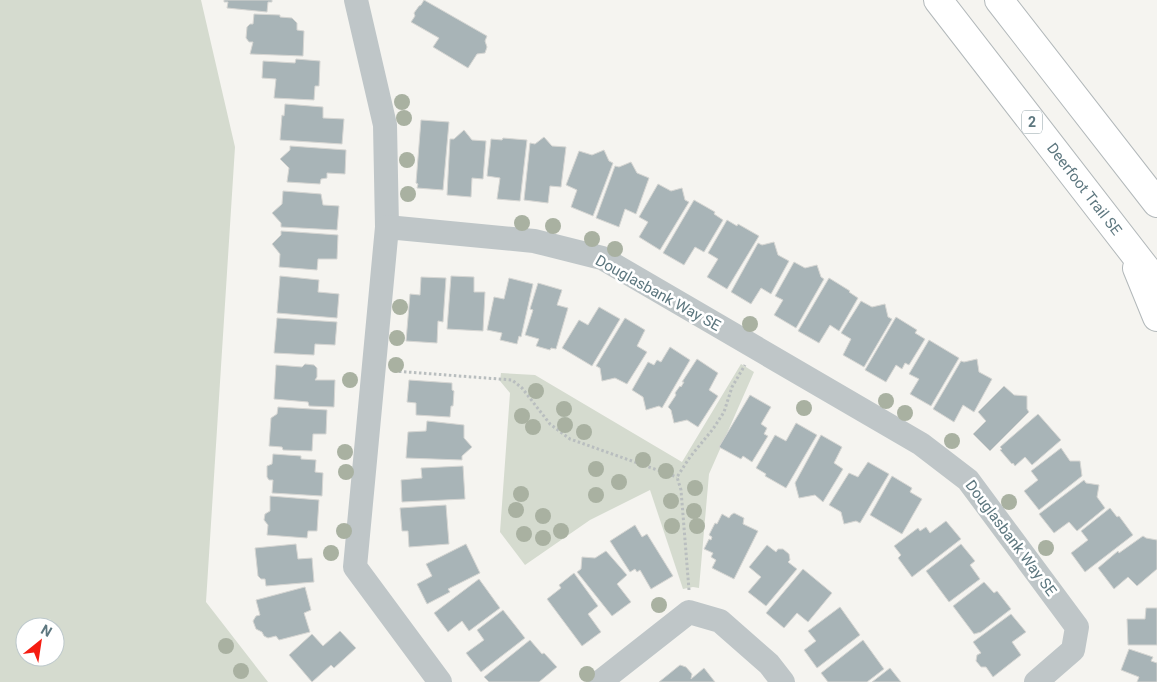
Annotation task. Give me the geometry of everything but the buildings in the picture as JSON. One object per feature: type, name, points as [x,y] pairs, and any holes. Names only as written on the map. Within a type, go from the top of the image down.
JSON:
[{"type":"highway","name":"Deerfoot Trail SE","points":[[938,0],[1157,283]]},
{"type":"highway","points":[[999,0],[1157,203]]},
{"type":"highway","points":[[1127,243],[1157,317]]},
{"type":"street","points":[[356,0],[385,125],[387,227],[356,567],[440,682]]},
{"type":"street","name":"Douglasbank Way SE","points":[[387,227],[534,242],[602,258],[921,444],[968,480],[1077,627],[1073,650],[1036,682]]},
{"type":"street","points":[[600,682],[689,612],[720,621],[769,664],[783,682]]},
{"type":"path","points":[[689,612],[681,490],[677,477],[690,456],[713,429],[724,412],[732,387],[755,347]]},
{"type":"path","points":[[374,368],[512,380],[522,388],[550,424],[570,439],[677,477]]},
{"type":"shaded area","points":[[0,0],[201,0],[235,147],[206,602],[268,682],[0,682]]},
{"type":"shaded area","points":[[741,364],[754,372],[709,474],[699,588],[683,589],[650,490],[590,520],[525,565],[500,532],[510,393],[500,381],[501,373],[535,375],[682,462]]}]
